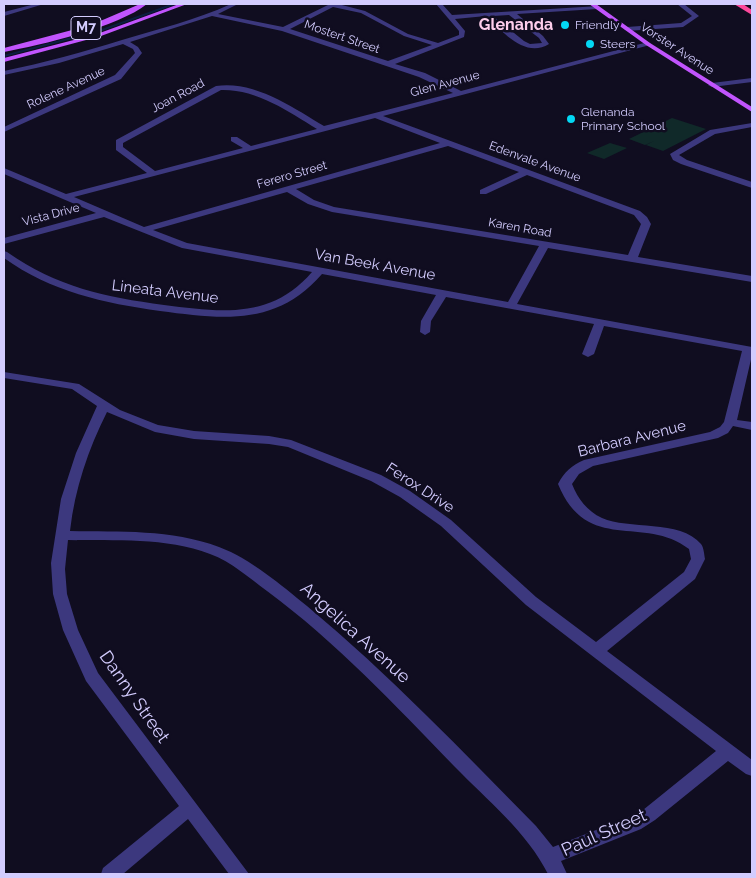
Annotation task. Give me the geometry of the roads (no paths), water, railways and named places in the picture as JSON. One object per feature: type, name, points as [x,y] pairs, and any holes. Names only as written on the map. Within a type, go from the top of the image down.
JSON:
[{"type":"highway","points":[[738,4],[752,13]]},
{"type":"main road","name":"M7","points":[[4,50],[81,30],[119,16],[144,4]]},
{"type":"main road","name":"M7","points":[[4,60],[73,43],[131,25],[184,4]]},
{"type":"main road","points":[[131,25],[193,4]]},
{"type":"main road","name":"Vorster Avenue","points":[[594,5],[648,44],[752,110]]},
{"type":"street","points":[[4,14],[35,4]]},
{"type":"street","points":[[4,73],[54,62],[214,15],[235,4]]},
{"type":"street","points":[[387,64],[462,36],[462,31],[439,4]]},
{"type":"street","points":[[488,15],[521,44],[535,47],[546,44],[541,37],[504,4]]},
{"type":"street","points":[[627,29],[679,25],[689,22],[696,17],[680,4]]},
{"type":"street","points":[[284,29],[333,5],[363,12],[406,35],[439,45]]},
{"type":"street","points":[[450,17],[594,5]]},
{"type":"street","name":"Mostert Street","points":[[214,15],[284,29],[422,76],[459,93]]},
{"type":"street","name":"Rolene Avenue","points":[[4,130],[121,74],[139,54],[138,50],[123,42]]},
{"type":"street","name":"Glen Avenue","points":[[65,197],[648,44]]},
{"type":"street","points":[[712,85],[752,80]]},
{"type":"street","name":"Joan Road","points":[[154,173],[119,148],[118,144],[215,89],[231,87],[242,89],[286,107],[323,129]]},
{"type":"street","name":"Edenvale Avenue","points":[[374,115],[641,216],[646,224],[632,259]]},
{"type":"street","points":[[752,125],[713,132],[674,154],[676,158],[684,162],[752,184]]},
{"type":"street","points":[[234,139],[249,148]]},
{"type":"street","name":"Ferero Street","points":[[144,230],[448,143]]},
{"type":"street","name":"Van Beek Avenue","points":[[4,172],[185,246],[750,349]]},
{"type":"street","points":[[483,192],[526,172]]},
{"type":"street","name":"Karen Road","points":[[289,189],[324,207],[752,279]]},
{"type":"street","name":"Vista Drive","points":[[4,241],[104,214]]},
{"type":"street","points":[[511,306],[545,244]]},
{"type":"street","name":"Lineata Avenue","points":[[4,254],[32,272],[91,297],[220,315],[253,311],[277,303],[302,290],[319,270]]},
{"type":"street","points":[[425,332],[426,321],[443,293]]},
{"type":"street","points":[[588,354],[600,322]]},
{"type":"street","points":[[750,349],[730,422],[752,426]]},
{"type":"street","name":"Ferox Drive","points":[[4,375],[70,385],[83,390],[104,406],[141,423],[172,432],[269,440],[291,444],[369,474],[405,494],[446,523],[531,601],[752,769]]},
{"type":"street","name":"Danny Street","points":[[104,406],[85,444],[70,485],[58,566],[58,581],[66,616],[76,645],[92,677],[240,874]]},
{"type":"street","name":"Barbara Avenue","points":[[596,651],[690,575],[698,564],[699,556],[690,542],[682,537],[669,533],[611,526],[599,522],[577,507],[569,495],[565,484],[569,475],[576,468],[588,463],[714,435],[724,430],[730,422]]},
{"type":"street","name":"Angelica Avenue","points":[[62,535],[164,538],[192,543],[235,560],[306,613],[370,672],[504,804],[550,857],[558,874]]},
{"type":"street","name":"Paul Street","points":[[550,857],[635,823],[650,815],[728,751]]},
{"type":"street","points":[[110,874],[190,807]]},
{"type":"waterway","points":[[4,56],[102,30],[174,4]]},
{"type":"place","name":"Friendly","points":[[565,25]]},
{"type":"place","name":"Steers","points":[[590,44]]},
{"type":"place","name":"Glenanda Primary School","points":[[571,119]]},
{"type":"district","name":"Glenanda","points":[[516,25]]}]
